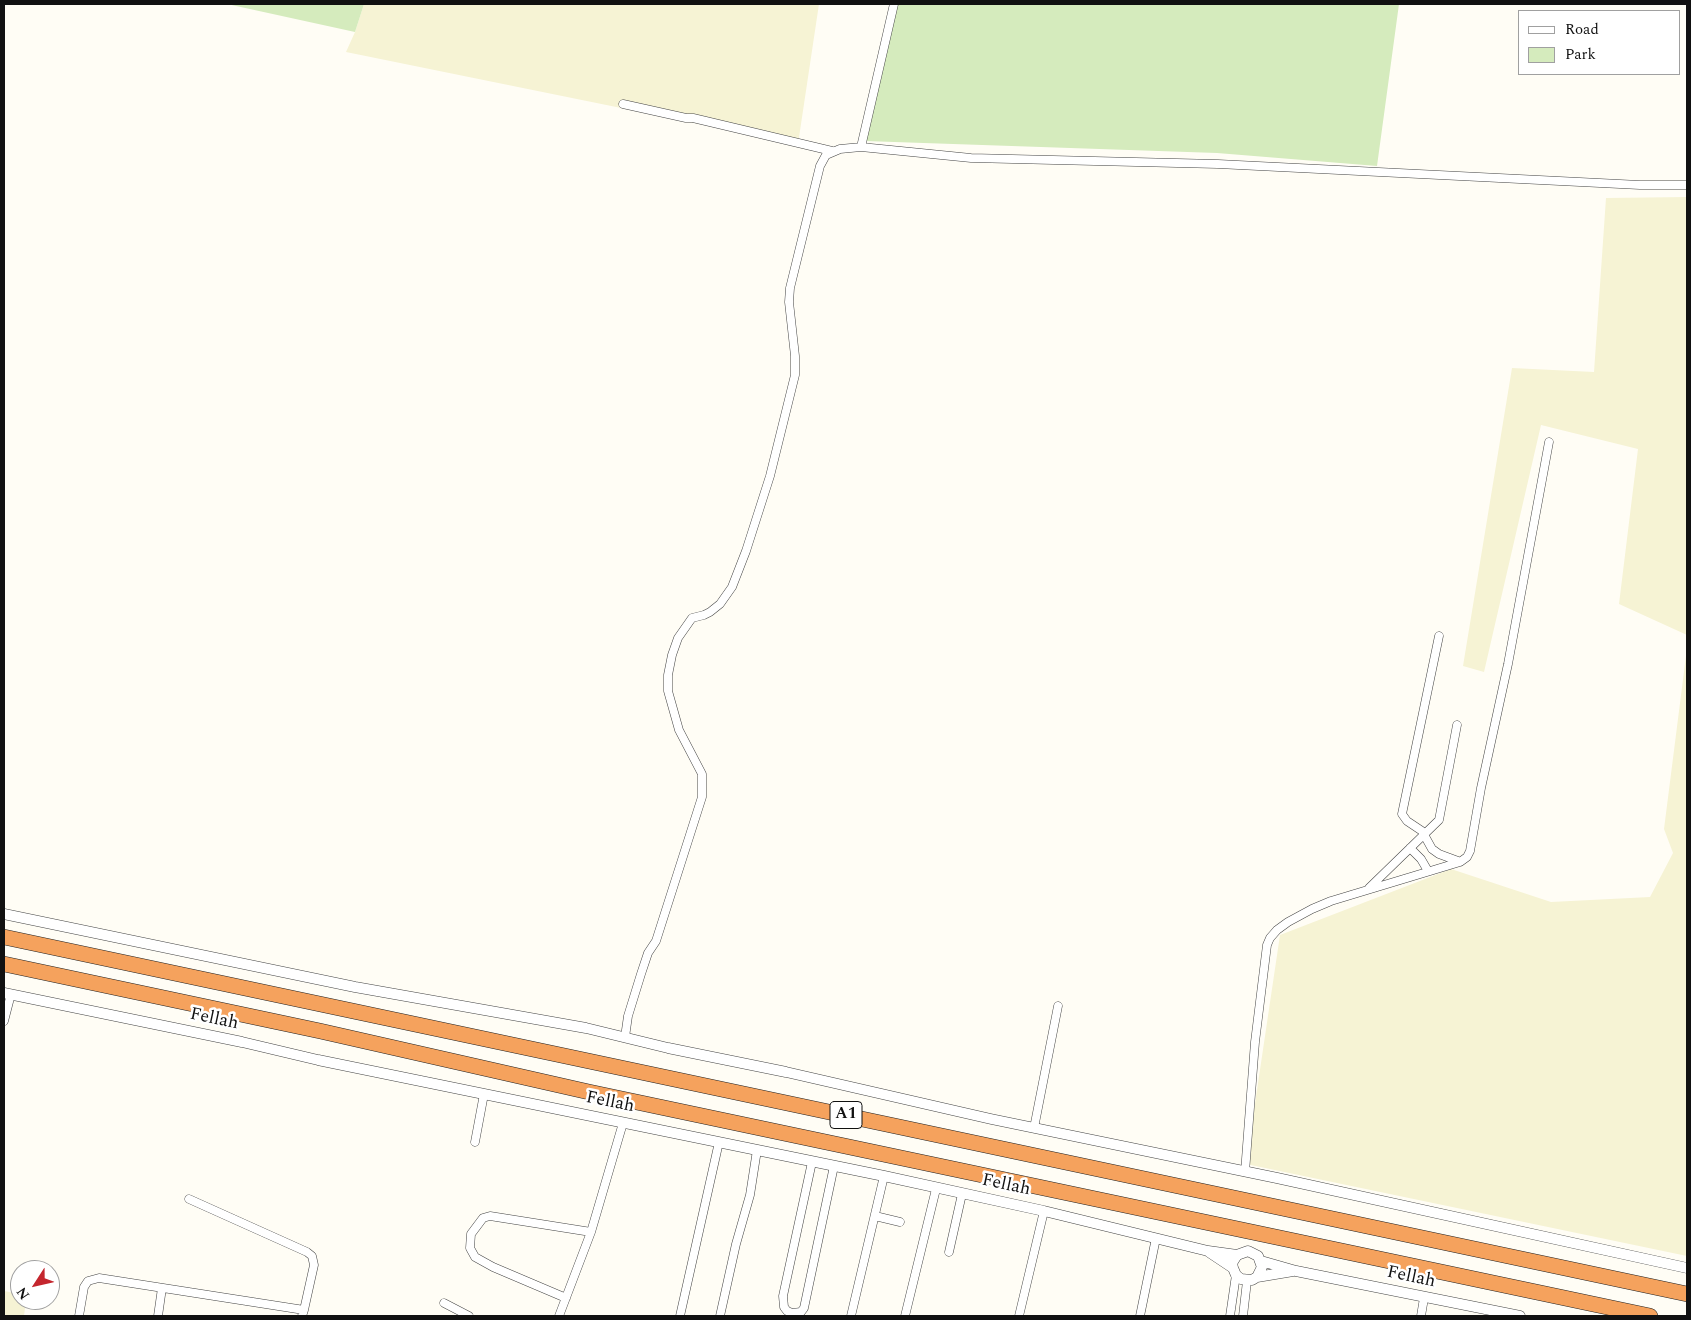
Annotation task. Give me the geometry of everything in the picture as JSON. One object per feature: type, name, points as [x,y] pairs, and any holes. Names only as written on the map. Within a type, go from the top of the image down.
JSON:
[{"type":"highway","name":"A1","points":[[4,937],[1687,1294]]},
{"type":"highway","name":"A1","points":[[4,964],[320,1031],[589,1092],[1650,1316]]},
{"type":"street","points":[[861,147],[894,4]]},
{"type":"street","points":[[623,104],[693,118],[832,151]]},
{"type":"street","points":[[625,1037],[628,1016],[641,974],[648,953],[656,941],[702,797],[702,774],[679,730],[668,691],[668,675],[672,654],[678,638],[692,618],[710,612],[720,604],[732,587],[746,552],[770,476],[795,375],[795,356],[789,302],[793,273],[820,166],[826,155],[840,148],[861,147],[971,158],[1208,164],[1687,185]]},
{"type":"street","points":[[1245,1172],[1255,1042],[1267,945],[1277,930],[1298,916],[1331,901],[1460,862],[1467,857],[1470,851],[1481,788],[1508,664],[1549,442]]},
{"type":"street","points":[[1439,636],[1402,814],[1407,822],[1422,831],[1429,846],[1438,854],[1460,862]]},
{"type":"street","points":[[1368,890],[1437,823],[1441,816],[1457,725]]},
{"type":"street","points":[[1410,848],[1421,859],[1428,871]]},
{"type":"street","points":[[4,914],[355,988],[559,1023],[1034,1128],[1687,1268]]},
{"type":"street","points":[[4,1021],[7,993]]},
{"type":"street","name":"Fellah","points":[[7,993],[242,1042],[318,1060],[884,1176],[936,1189],[1044,1211],[1208,1252],[1237,1255],[1248,1251],[1258,1256],[1261,1261],[1296,1271],[1520,1316]]},
{"type":"street","points":[[1034,1128],[1058,1006]]},
{"type":"street","points":[[475,1142],[484,1094]]},
{"type":"street","points":[[559,1316],[591,1232],[623,1123]]},
{"type":"street","points":[[680,1316],[719,1142]]},
{"type":"street","points":[[720,1316],[736,1244],[750,1195],[757,1150]]},
{"type":"street","points":[[812,1162],[783,1296],[784,1307],[792,1313],[801,1312],[804,1308],[834,1166]]},
{"type":"street","points":[[851,1316],[884,1176]]},
{"type":"street","points":[[906,1316],[936,1189]]},
{"type":"street","points":[[949,1252],[962,1194]]},
{"type":"street","points":[[79,1316],[84,1287],[93,1278],[303,1313],[314,1265],[312,1256],[299,1248],[189,1199]]},
{"type":"street","points":[[1020,1316],[1044,1211]]},
{"type":"street","points":[[566,1298],[493,1267],[475,1257],[470,1248],[471,1234],[483,1218],[490,1216],[591,1232]]},
{"type":"street","points":[[875,1216],[900,1222]]},
{"type":"street","points":[[1140,1316],[1156,1238]]},
{"type":"street","name":"Fellah","points":[[1208,1252],[1241,1279],[1252,1279],[1296,1271]]},
{"type":"street","points":[[1230,1316],[1234,1272],[1232,1263],[1237,1255]]},
{"type":"street","points":[[1243,1316],[1252,1279],[1260,1272],[1261,1261]]},
{"type":"street","points":[[158,1316],[162,1288]]},
{"type":"street","points":[[1421,1316],[1424,1298]]},
{"type":"street","points":[[444,1302],[469,1316]]},
{"type":"shaded area","points":[[364,4],[819,4],[798,144],[346,52]]},
{"type":"shaded area","points":[[1687,197],[1687,635],[1619,604],[1638,449],[1541,425],[1484,672],[1463,666],[1512,368],[1594,372],[1606,198]]},
{"type":"shaded area","points":[[1687,648],[1687,1256],[1246,1164],[1280,935],[1451,869],[1551,902],[1650,897],[1673,853],[1664,829]]},
{"type":"shaded area","points":[[4,1291],[10,1292],[10,1310],[25,1310],[24,1316],[4,1316]]},
{"type":"green space","points":[[227,4],[364,4],[355,32]]},
{"type":"green space","points":[[896,4],[1399,4],[1377,166],[1217,153],[865,141]]}]
